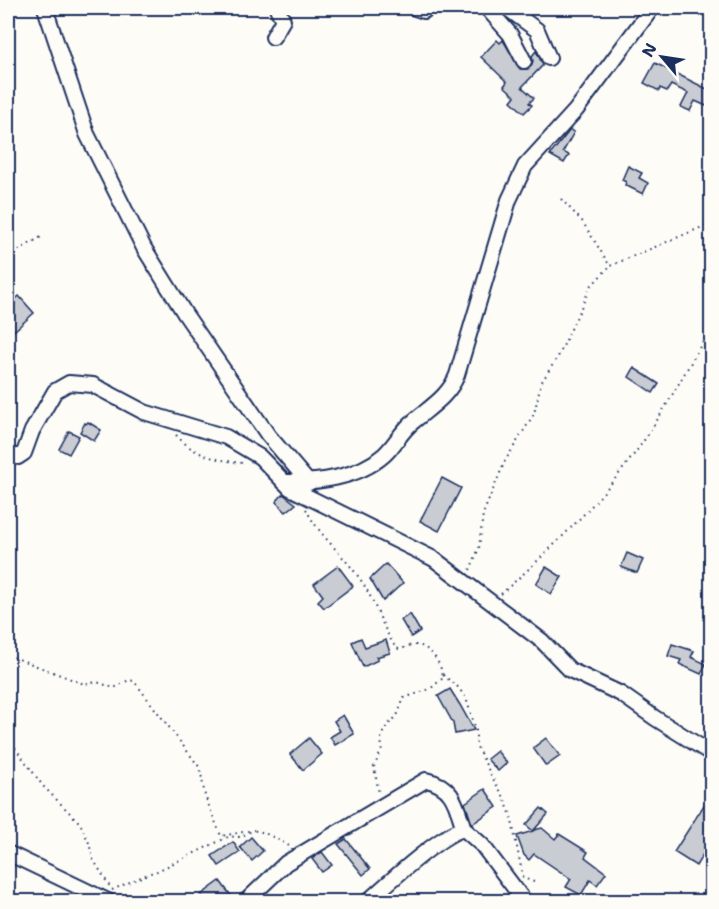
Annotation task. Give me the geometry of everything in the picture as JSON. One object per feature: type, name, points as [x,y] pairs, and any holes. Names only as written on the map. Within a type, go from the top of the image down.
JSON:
[{"type":"street","points":[[45,8],[87,134],[144,248],[185,314],[268,435],[309,483]]},
{"type":"street","points":[[273,37],[283,20],[277,8]]},
{"type":"street","points":[[415,8],[424,11],[428,8]]},
{"type":"street","points":[[487,8],[510,34],[524,61]]},
{"type":"street","points":[[507,8],[537,30],[549,58]]},
{"type":"street","points":[[284,482],[309,483],[365,468],[383,456],[411,423],[450,390],[461,364],[508,200],[517,180],[532,157],[576,110],[652,8]]},
{"type":"street","points":[[8,454],[18,457],[24,453],[32,431],[55,391],[69,383],[93,385],[144,412],[233,440],[260,457],[296,491],[434,559],[466,581],[542,641],[570,670],[621,694],[711,754]]},
{"type":"street","points":[[245,902],[286,863],[426,780],[436,782],[451,793],[465,829],[482,845],[525,902]]},
{"type":"street","points":[[367,902],[442,839],[457,830],[465,829]]},
{"type":"street","points":[[8,853],[113,896]]},
{"type":"path","points":[[561,199],[582,221],[610,266]]},
{"type":"path","points":[[466,581],[479,548],[483,514],[504,460],[534,414],[541,383],[559,355],[591,286],[610,266],[707,225]]},
{"type":"path","points":[[8,256],[41,237]]},
{"type":"path","points":[[492,602],[564,534],[613,480],[647,436],[711,326]]},
{"type":"path","points":[[163,419],[185,445],[201,455],[222,461],[248,463]]},
{"type":"path","points":[[296,491],[318,530],[353,570],[373,599],[386,632],[396,648],[402,650],[414,645],[426,649],[439,662],[443,675],[457,686],[466,698],[476,729],[476,745],[504,797],[511,816],[523,878],[534,882]]},
{"type":"path","points":[[8,655],[84,684],[97,682],[114,688],[129,680],[134,681],[200,768],[205,796],[221,836],[260,831],[303,853]]},
{"type":"path","points":[[387,804],[381,800],[374,767],[382,748],[381,736],[397,716],[404,698],[430,689],[443,678],[443,675]]},
{"type":"path","points":[[8,738],[43,786],[80,823],[93,859],[113,896],[150,873],[155,873],[230,836],[242,837],[254,830]]},
{"type":"building","points":[[497,40],[500,43],[503,40],[520,69],[528,69],[531,66],[532,56],[536,51],[543,65],[522,87],[534,98],[529,103],[532,105],[524,113],[511,101],[515,96],[504,86],[507,82],[481,57]]},
{"type":"building","points":[[655,63],[711,91],[711,108],[695,101],[690,111],[681,107],[688,93],[671,85],[667,91],[660,88],[659,91],[644,83]]},
{"type":"building","points":[[570,130],[574,132],[563,152],[569,155],[564,163],[550,155]]},
{"type":"building","points":[[628,166],[642,173],[639,178],[648,183],[643,194],[625,185],[626,182],[622,180]]},
{"type":"building","points":[[19,296],[34,313],[14,331],[8,324],[8,306]]},
{"type":"building","points":[[634,368],[659,384],[653,393],[629,377]]},
{"type":"building","points":[[88,422],[101,430],[94,441],[80,432]]},
{"type":"building","points":[[69,431],[79,436],[69,454],[59,449]]},
{"type":"building","points":[[442,478],[461,488],[439,531],[420,521]]},
{"type":"building","points":[[283,494],[296,504],[286,512],[276,502]]},
{"type":"building","points":[[627,553],[643,560],[637,573],[621,567]]},
{"type":"building","points":[[386,564],[403,583],[383,601],[370,579]]},
{"type":"building","points":[[338,566],[353,586],[324,608],[318,601],[323,596],[314,584]]},
{"type":"building","points":[[546,567],[562,577],[551,594],[536,584]]},
{"type":"building","points":[[410,614],[420,631],[411,637],[401,620]]},
{"type":"building","points":[[361,638],[365,647],[386,640],[390,653],[376,657],[378,660],[363,667],[352,642]]},
{"type":"building","points":[[672,644],[694,651],[691,657],[706,664],[701,674],[679,664],[681,660],[668,656]]},
{"type":"building","points":[[450,689],[474,730],[455,734],[453,723],[438,696]]},
{"type":"building","points":[[343,715],[354,734],[335,745],[330,737],[340,731],[334,721]]},
{"type":"building","points":[[309,738],[322,754],[303,770],[290,754]]},
{"type":"building","points":[[546,738],[560,756],[546,766],[533,748]]},
{"type":"building","points":[[497,751],[507,763],[498,771],[487,759]]},
{"type":"building","points":[[485,789],[497,807],[472,824],[465,803]]},
{"type":"building","points":[[711,794],[711,841],[696,866],[674,852]]},
{"type":"building","points":[[541,808],[548,814],[534,830],[542,828],[555,839],[559,834],[588,852],[585,857],[606,873],[597,885],[590,880],[581,895],[566,887],[571,879],[534,854],[529,860],[524,855],[517,836],[533,831],[526,825]]},
{"type":"building","points":[[251,837],[263,851],[252,861],[240,847]]},
{"type":"building","points":[[346,839],[370,869],[363,875],[338,844]]},
{"type":"building","points":[[233,842],[240,852],[219,866],[212,856]]},
{"type":"building","points":[[322,852],[332,865],[322,872],[312,859]]},
{"type":"building","points":[[220,881],[232,897],[226,902],[222,902],[219,897],[214,902],[206,902],[201,895]]}]
